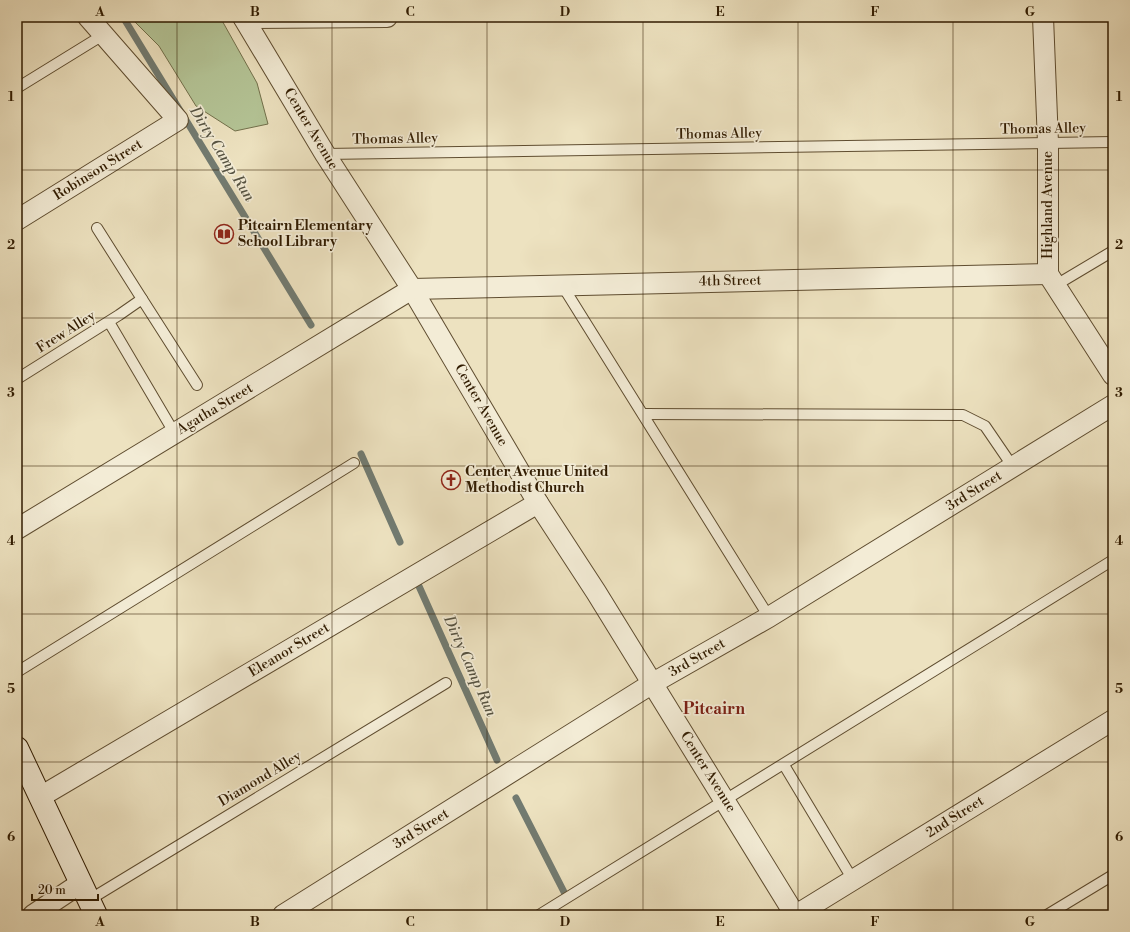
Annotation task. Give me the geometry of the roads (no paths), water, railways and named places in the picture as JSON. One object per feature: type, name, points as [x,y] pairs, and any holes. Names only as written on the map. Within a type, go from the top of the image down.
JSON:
[{"type":"street","points":[[88,17],[103,34]]},
{"type":"street","points":[[243,18],[387,17]]},
{"type":"street","name":"Highland Avenue","points":[[1043,17],[1052,280]]},
{"type":"street","name":"Center Avenue","points":[[243,18],[325,154],[412,289],[538,503],[653,683],[796,915]]},
{"type":"street","name":"Robinson Street","points":[[17,220],[178,120],[103,34]]},
{"type":"street","points":[[1052,280],[1113,375]]},
{"type":"street","name":"4th Street","points":[[412,289],[562,285],[1052,280]]},
{"type":"street","name":"Agatha Street","points":[[17,529],[412,289]]},
{"type":"street","name":"3rd Street","points":[[283,915],[653,683],[769,617],[1113,405]]},
{"type":"street","name":"Eleanor Street","points":[[40,797],[538,503]]},
{"type":"street","name":"2nd Street","points":[[796,915],[1113,720]]},
{"type":"street","points":[[17,748],[89,900],[33,915]]},
{"type":"lane","points":[[17,88],[103,34]]},
{"type":"lane","name":"Thomas Alley","points":[[325,154],[1113,142]]},
{"type":"lane","points":[[97,228],[197,385]]},
{"type":"lane","points":[[1052,280],[1113,251]]},
{"type":"lane","points":[[562,285],[769,617]]},
{"type":"lane","name":"Frew Alley","points":[[17,379],[109,322],[142,299]]},
{"type":"lane","points":[[109,322],[175,434]]},
{"type":"lane","points":[[643,414],[963,415],[985,426],[1013,467]]},
{"type":"lane","points":[[17,672],[354,463]]},
{"type":"lane","points":[[539,915],[784,765],[1113,560]]},
{"type":"lane","name":"Diamond Alley","points":[[89,900],[446,683]]},
{"type":"lane","points":[[784,765],[853,880]]},
{"type":"lane","points":[[1047,915],[1113,875]]},
{"type":"waterway","name":"Dirty Camp Run","points":[[123,17],[311,325]]},
{"type":"waterway","name":"Dirty Camp Run","points":[[361,454],[400,542]]},
{"type":"waterway","name":"Dirty Camp Run","points":[[418,584],[497,760]]},
{"type":"waterway","name":"Dirty Camp Run","points":[[516,798],[564,892]]},
{"type":"place","name":"Pitcairn Elementary School Library","points":[[224,234]]},
{"type":"place","name":"Center Avenue United Methodist Church","points":[[451,480]]},
{"type":"district","name":"Pitcairn","points":[[714,709]]}]
